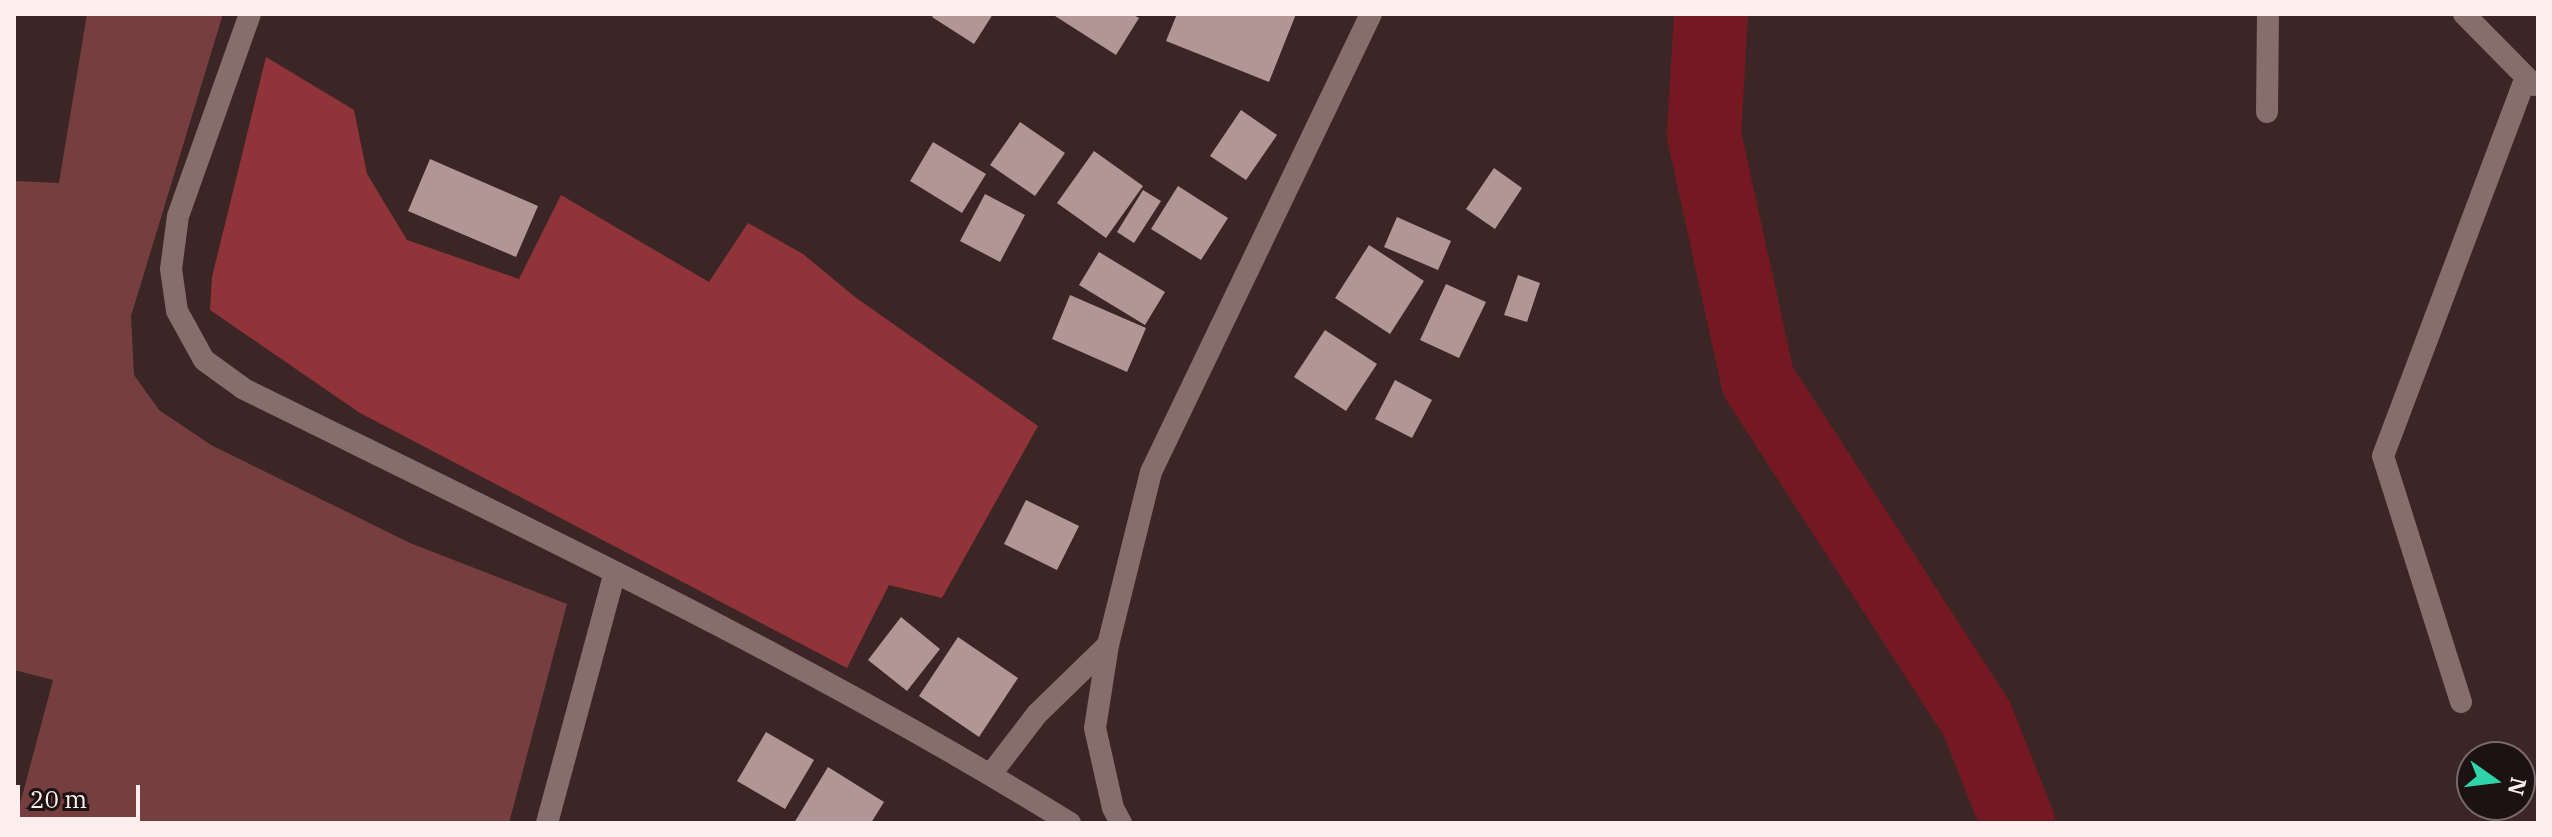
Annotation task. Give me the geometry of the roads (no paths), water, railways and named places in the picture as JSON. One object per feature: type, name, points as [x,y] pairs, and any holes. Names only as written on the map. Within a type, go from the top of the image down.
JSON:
[{"type":"street","points":[[250,14],[178,216],[171,269],[177,311],[204,360],[244,389],[738,632],[991,774],[1070,823]]},
{"type":"street","points":[[1121,823],[1113,808],[1095,728],[1108,645],[1151,472],[1371,14]]},
{"type":"street","points":[[2267,112],[2268,14]]},
{"type":"street","points":[[2461,702],[2383,456],[2532,83],[2464,14]]},
{"type":"street","points":[[547,823],[615,572]]},
{"type":"street","points":[[991,774],[1037,714],[1108,645]]},
{"type":"waterway","points":[[1711,14],[1704,135],[1758,381],[1977,719],[2018,823]]}]
